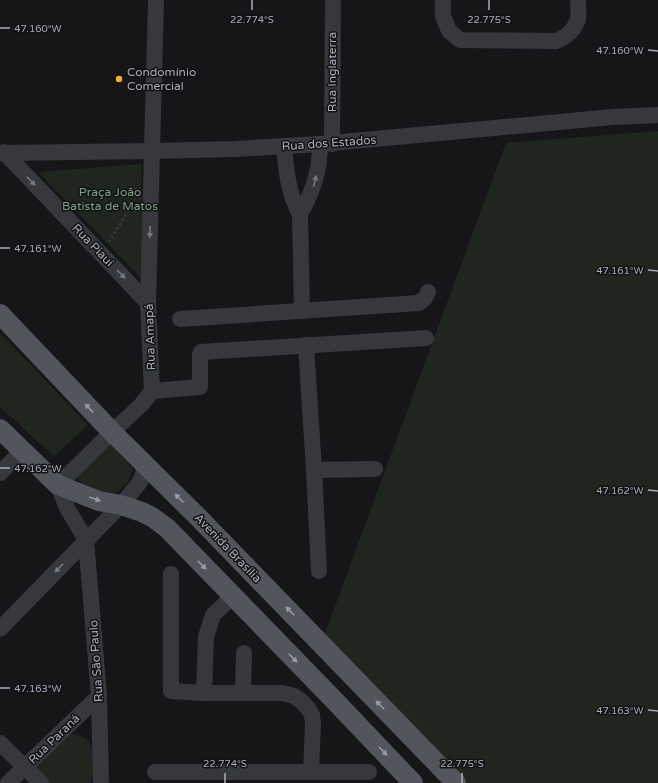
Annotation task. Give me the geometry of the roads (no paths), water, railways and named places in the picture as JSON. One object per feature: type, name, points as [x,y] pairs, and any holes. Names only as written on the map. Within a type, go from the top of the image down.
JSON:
[{"type":"main road","name":"Avenida Brasília","points":[[0,314],[112,432],[198,516],[456,783]]},
{"type":"main road","name":"Rua São Paulo","points":[[0,429],[58,485]]},
{"type":"main road","points":[[58,485],[99,501],[121,505],[142,512],[152,517],[166,528],[413,783]]},
{"type":"street","name":"Rua Amapá","points":[[152,391],[148,303],[156,0]]},
{"type":"street","name":"Rua Inglaterra","points":[[300,214],[308,201],[314,186],[320,159],[326,144],[332,0]]},
{"type":"street","points":[[443,0],[443,16],[449,30],[460,40],[556,41],[564,38],[572,32],[578,19],[578,0]]},
{"type":"street","name":"Rua dos Estados","points":[[2,152],[235,149],[326,144],[613,117],[658,115]]},
{"type":"street","points":[[284,146],[286,167],[294,205],[300,214],[302,311]]},
{"type":"street","name":"Rua Piauí","points":[[2,152],[148,303]]},
{"type":"street","points":[[180,319],[419,302],[425,298],[428,292]]},
{"type":"street","points":[[58,485],[142,404],[152,391],[200,387],[201,352],[426,338]]},
{"type":"street","points":[[306,345],[319,571]]},
{"type":"street","points":[[0,473],[22,451]]},
{"type":"street","points":[[0,629],[121,505],[140,482],[146,465]]},
{"type":"street","points":[[314,470],[374,469]]},
{"type":"street","name":"Rua São Paulo","points":[[58,485],[67,508],[86,540],[100,696],[101,783]]},
{"type":"street","points":[[171,574],[170,691],[204,693],[282,693],[294,696],[308,708],[312,715],[311,772]]},
{"type":"street","points":[[204,693],[206,637],[213,614],[233,596]]},
{"type":"street","points":[[243,693],[244,653]]},
{"type":"street","name":"Rua Paraná","points":[[8,783],[100,696]]},
{"type":"street","points":[[0,743],[42,783]]},
{"type":"street","points":[[155,772],[369,772]]},
{"type":"place","name":"Condomínio Comercial","points":[[119,79]]},
{"type":"park label","name":"Praça João Batista de Matos","points":[[110,199]]}]
